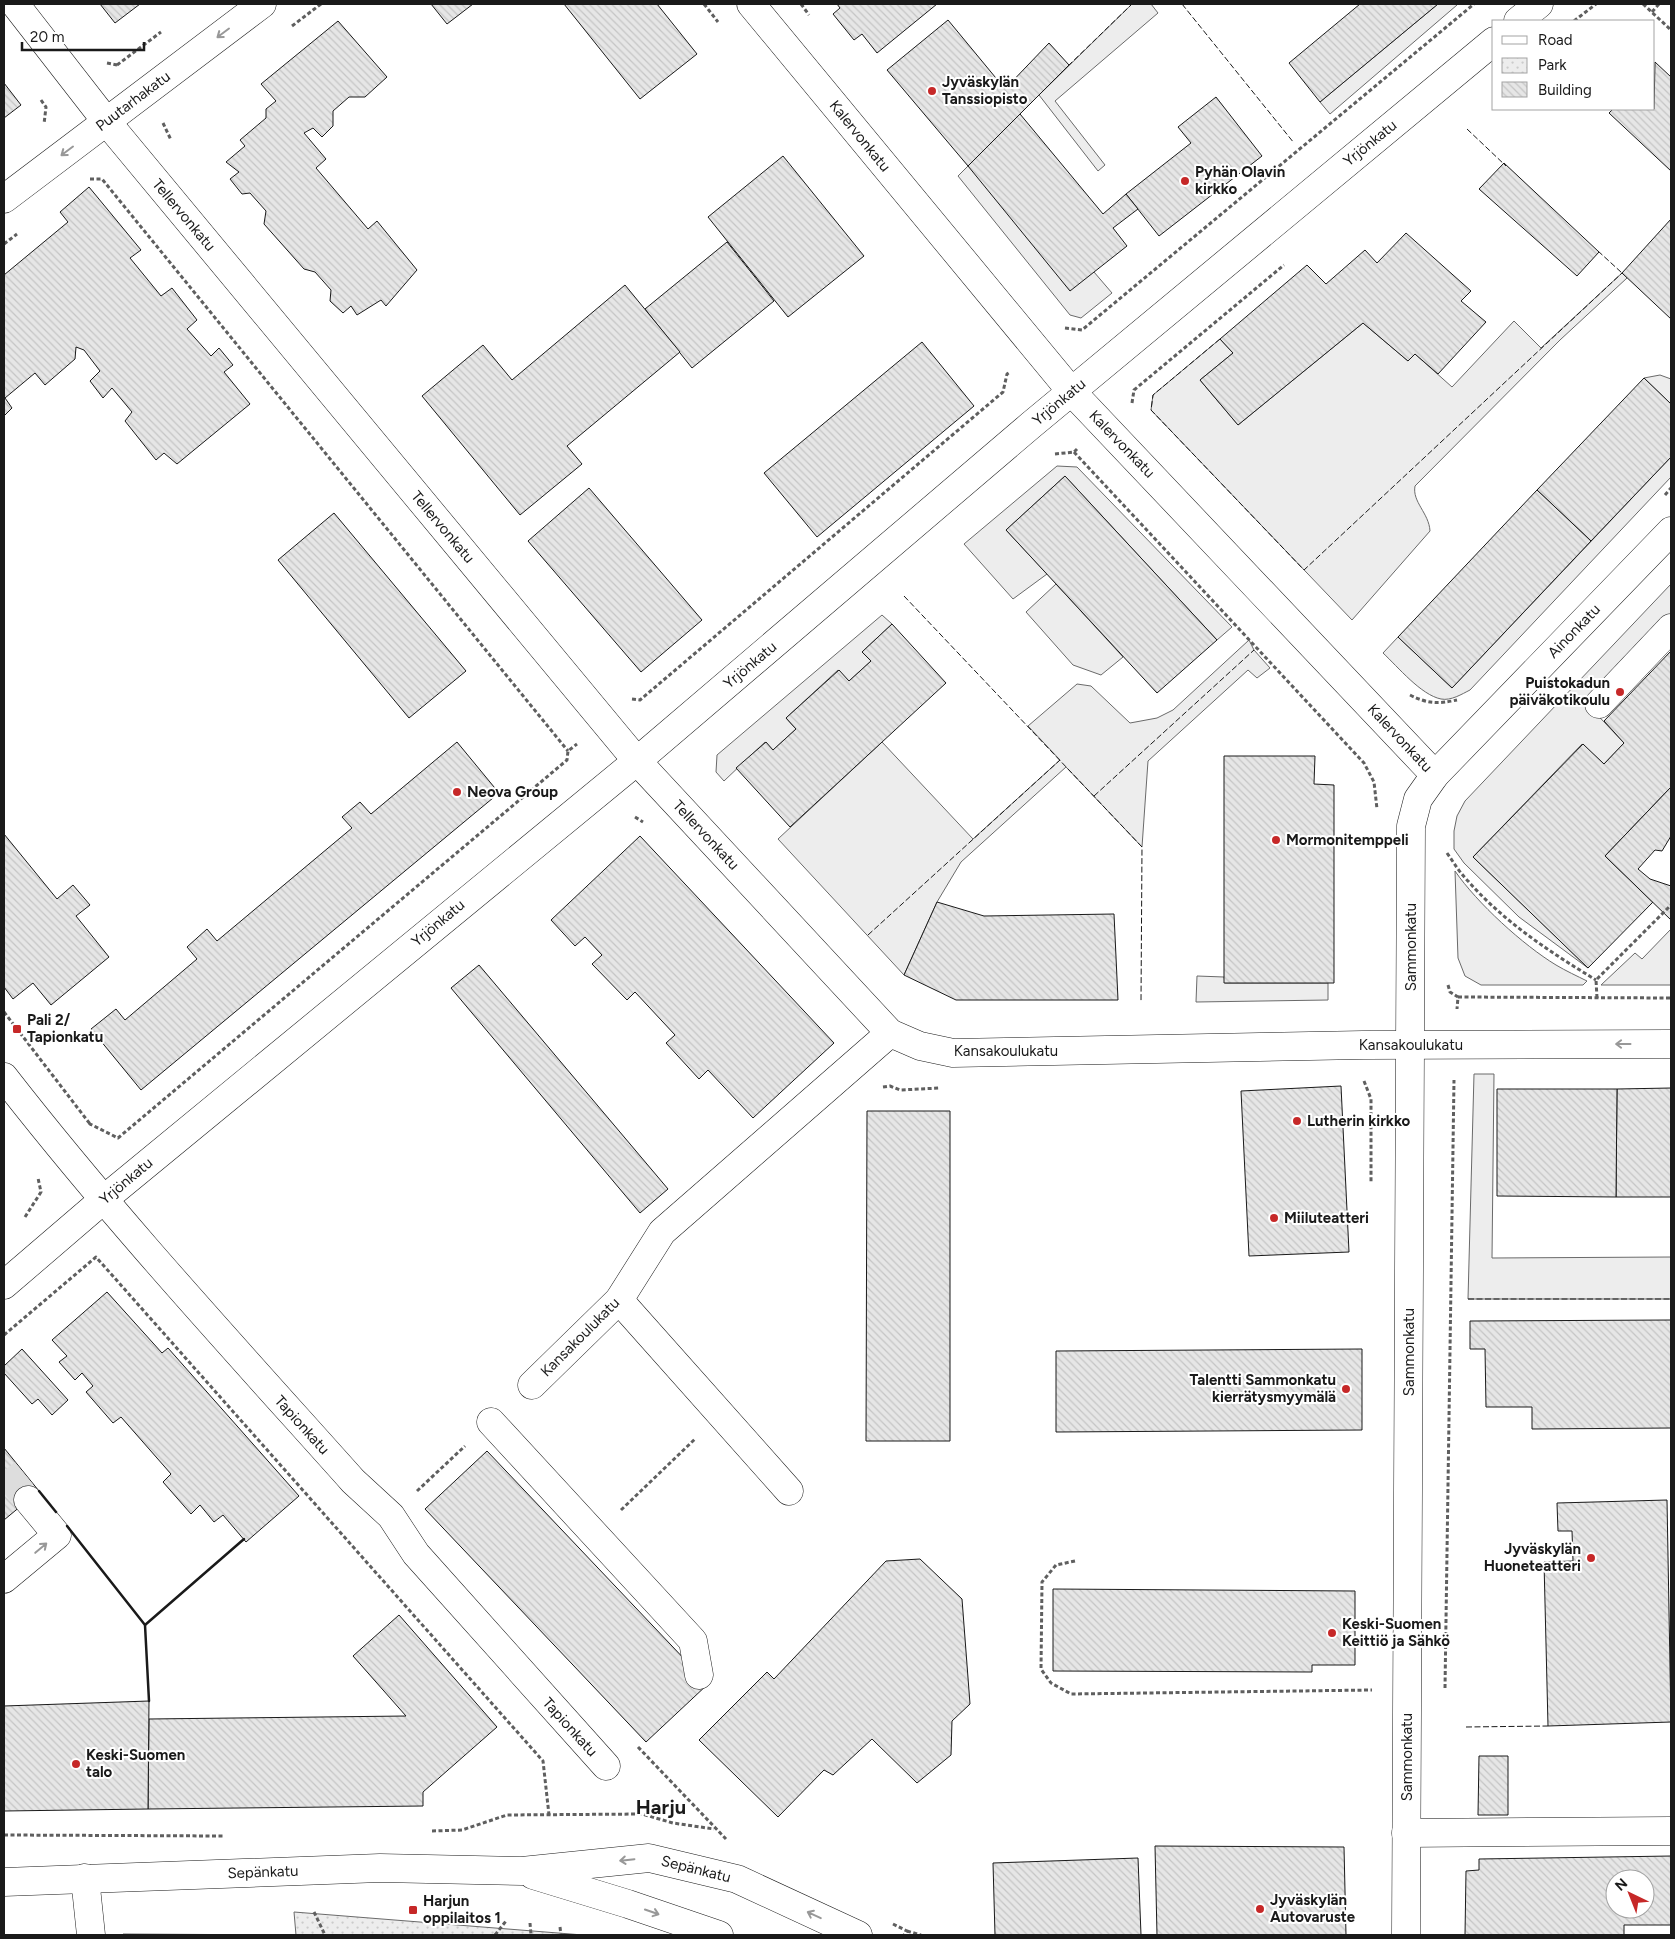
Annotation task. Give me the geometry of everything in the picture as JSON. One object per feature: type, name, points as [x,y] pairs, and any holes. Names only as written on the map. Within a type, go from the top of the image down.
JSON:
[{"type":"street","name":"Tellervonkatu","points":[[14,4],[106,121],[637,761],[890,1033]]},
{"type":"street","name":"Puutarhakatu","points":[[4,199],[262,4]]},
{"type":"street","name":"Kalervonkatu","points":[[751,4],[1071,391],[1436,775]]},
{"type":"street","points":[[1519,20],[1539,4]]},
{"type":"street","name":"Yrjönkatu","points":[[4,1285],[103,1200],[637,761],[1071,391],[1492,43]]},
{"type":"street","name":"Ainonkatu","points":[[1436,775],[1671,531]]},
{"type":"street","points":[[1599,704],[1671,628]]},
{"type":"street","name":"Sammonkatu","points":[[1406,1935],[1412,826],[1418,799],[1436,775]]},
{"type":"street","name":"Kansakoulukatu","points":[[532,1385],[619,1300],[662,1232],[890,1033],[920,1046],[952,1053],[1363,1045],[1671,1044]]},
{"type":"street","name":"Tapionkatu","points":[[4,1077],[60,1149],[103,1200],[353,1481],[391,1516],[416,1554],[606,1766]]},
{"type":"street","points":[[619,1300],[789,1491]]},
{"type":"street","points":[[491,1422],[693,1641],[699,1675]]},
{"type":"street","points":[[4,1579],[57,1534],[28,1500]]},
{"type":"street","points":[[1406,1833],[1671,1831]]},
{"type":"street","name":"Sepänkatu","points":[[4,1882],[380,1868],[522,1871],[649,1858],[737,1879],[858,1935]]},
{"type":"street","name":"Sepänkatu","points":[[522,1871],[719,1935]]},
{"type":"street","points":[[85,1878],[91,1935]]},
{"type":"path","points":[[568,751],[605,722],[628,699],[640,700],[1003,392],[1007,374],[1035,349],[1063,328],[1082,330],[1474,4]]},
{"type":"path","points":[[1575,20],[1596,4]]},
{"type":"path","points":[[1643,4],[1671,30]]},
{"type":"path","points":[[1652,12],[1659,4]]},
{"type":"path","points":[[4,1012],[90,1124],[118,1138],[567,760],[568,751],[102,179],[86,179],[43,123],[46,107],[39,95]]},
{"type":"path","points":[[1074,452],[1364,763],[1374,782],[1377,814]]},
{"type":"path","points":[[1664,496],[1671,488]]},
{"type":"path","points":[[1351,748],[1409,694],[1426,702],[1443,703],[1466,697]]},
{"type":"path","points":[[1445,859],[1445,850],[1468,881],[1514,926],[1565,962],[1596,980]]},
{"type":"path","points":[[1597,998],[1596,980],[1671,905]]},
{"type":"path","points":[[1446,980],[1450,992],[1458,997],[1671,998]]},
{"type":"path","points":[[1445,1695],[1458,997]]},
{"type":"path","points":[[1363,1045],[1362,1075],[1371,1099],[1371,1189]]},
{"type":"path","points":[[882,1087],[890,1086],[900,1090],[940,1088]]},
{"type":"path","points":[[21,1220],[27,1215],[40,1192],[36,1168],[90,1124]]},
{"type":"path","points":[[4,1335],[96,1257],[543,1761],[549,1815]]},
{"type":"path","points":[[595,1535],[721,1415]]},
{"type":"path","points":[[391,1516],[491,1422]]},
{"type":"path","points":[[1075,1560],[1056,1565],[1042,1582],[1041,1668],[1051,1684],[1071,1694],[1373,1690],[1373,1699]]},
{"type":"path","points":[[424,1831],[462,1830],[507,1815],[642,1814],[673,1823],[716,1829]]},
{"type":"path","points":[[4,1835],[232,1836]]},
{"type":"path","points":[[314,1912],[324,1935]]},
{"type":"path","points":[[495,1935],[506,1920]]},
{"type":"path","points":[[530,1923],[531,1935]]},
{"type":"path","points":[[560,1927],[561,1935]]},
{"type":"path","points":[[906,1930],[921,1935]]},
{"type":"green space","points":[[1132,4],[1151,4],[1158,13],[1055,101],[1105,165],[1098,171],[1039,95]]},
{"type":"green space","points":[[1438,4],[1457,5],[1330,114],[1320,102]]},
{"type":"green space","points":[[968,166],[1094,272],[1112,293],[1081,318],[1070,315],[958,176]]},
{"type":"green space","points":[[1622,273],[1627,278],[1560,340],[1415,486],[1418,503],[1427,519],[1430,531],[1352,620],[1151,410],[1153,395],[1220,339],[1233,353],[1200,380],[1238,425],[1363,323],[1408,361],[1415,354],[1452,387],[1514,321],[1541,348]]},
{"type":"green space","points":[[1660,375],[1671,379],[1671,404],[1644,378]]},
{"type":"green space","points":[[1671,457],[1671,477],[1470,690],[1449,699],[1433,696],[1410,680],[1383,653],[1398,637],[1452,688]]},
{"type":"green space","points":[[1057,466],[1077,467],[1232,627],[1217,640],[1065,476],[1006,530],[1047,574],[1013,599],[964,544]]},
{"type":"green space","points":[[1056,584],[1123,657],[1101,675],[1073,665],[1026,612]]},
{"type":"green space","points":[[1671,584],[1671,617],[1587,704],[1624,743],[1604,764],[1582,744],[1473,857],[1588,968],[1519,917],[1464,863],[1454,849],[1454,831],[1457,816],[1465,801]]},
{"type":"green space","points":[[882,615],[892,624],[863,651],[871,661],[849,681],[838,670],[786,718],[796,729],[773,750],[765,742],[724,781],[716,772],[717,755]]},
{"type":"green space","points":[[1249,640],[1254,650],[1270,668],[1257,678],[1248,670],[1148,761],[1142,847],[1066,767],[961,862],[937,902],[904,975],[778,839],[882,742],[973,839],[1060,760],[1028,726],[1077,684],[1091,686],[1130,723],[1157,718],[1173,710]]},
{"type":"green space","points":[[1455,871],[1488,910],[1515,935],[1543,957],[1587,981],[1583,985],[1481,985],[1465,976],[1458,958]]},
{"type":"green space","points":[[1671,929],[1671,985],[1601,985],[1635,953],[1642,959]]},
{"type":"green space","points":[[1197,976],[1224,977],[1225,983],[1328,983],[1328,1000],[1196,1002]]},
{"type":"green space","points":[[1474,1074],[1494,1074],[1492,1258],[1671,1257],[1671,1299],[1468,1299]]},
{"type":"green space","points":[[294,1912],[583,1935],[296,1935]]},
{"type":"green space","points":[[123,1934],[296,1935],[123,1935]]},
{"type":"building","points":[[100,4],[140,4],[115,23]]},
{"type":"building","points":[[431,4],[473,4],[447,24]]},
{"type":"building","points":[[564,4],[657,4],[697,54],[640,99]]},
{"type":"building","points":[[837,4],[937,4],[877,53],[862,34],[854,40],[833,14],[840,8]]},
{"type":"building","points":[[1360,4],[1438,4],[1320,102],[1289,63]]},
{"type":"building","points":[[948,20],[1005,89],[1049,43],[1069,65],[968,166],[887,70]]},
{"type":"building","points":[[338,21],[387,77],[365,97],[349,97],[333,111],[333,126],[322,137],[313,128],[304,133],[326,159],[316,168],[368,229],[377,221],[417,270],[386,306],[381,300],[357,315],[351,306],[343,313],[330,301],[331,290],[315,272],[304,269],[264,224],[266,211],[250,193],[242,194],[230,179],[239,172],[226,162],[245,146],[240,140],[266,118],[266,109],[276,101],[261,84]]},
{"type":"building","points":[[1655,62],[1671,77],[1671,171],[1609,113],[1612,110],[1655,110]]},
{"type":"building","points":[[4,83],[21,105],[4,118]]},
{"type":"building","points":[[1216,97],[1262,156],[1159,236],[1126,194],[1191,143],[1178,127]]},
{"type":"building","points":[[1020,114],[1103,214],[1126,194],[1138,209],[1113,228],[1127,246],[1070,291],[968,166]]},
{"type":"building","points":[[783,156],[864,256],[788,317],[708,217]]},
{"type":"building","points":[[1504,163],[1599,252],[1577,276],[1479,189]]},
{"type":"building","points":[[89,187],[141,250],[130,258],[161,296],[172,288],[197,320],[187,329],[211,356],[219,348],[233,365],[224,372],[250,404],[177,464],[164,453],[156,460],[125,421],[132,412],[112,388],[103,398],[90,381],[100,371],[84,350],[76,347],[75,359],[45,385],[35,373],[5,398],[12,408],[4,416],[4,275],[68,222],[60,212]]},
{"type":"building","points":[[1671,219],[1671,319],[1622,273]]},
{"type":"building","points":[[1406,233],[1471,291],[1461,301],[1486,322],[1438,374],[1415,354],[1408,361],[1363,323],[1238,425],[1200,380],[1233,353],[1220,339],[1307,265],[1326,284],[1365,250],[1377,263]]},
{"type":"building","points":[[727,242],[774,301],[692,368],[645,309]]},
{"type":"building","points":[[625,285],[680,352],[567,446],[582,464],[520,515],[422,396],[483,345],[512,380]]},
{"type":"building","points":[[922,342],[974,406],[817,537],[764,473]]},
{"type":"building","points":[[1644,378],[1671,404],[1671,457],[1591,541],[1537,490]]},
{"type":"building","points":[[1065,476],[1217,640],[1157,693],[1006,530]]},
{"type":"building","points":[[589,488],[702,620],[641,672],[528,541]]},
{"type":"building","points":[[1537,490],[1591,541],[1452,688],[1398,637]]},
{"type":"building","points":[[334,513],[466,671],[409,718],[278,560]]},
{"type":"building","points":[[892,624],[946,683],[790,827],[736,768],[766,742],[773,750],[796,729],[786,718],[839,670],[849,681],[871,661],[862,652]]},
{"type":"building","points":[[1671,651],[1671,787],[1605,856],[1653,902],[1588,968],[1473,857],[1583,744],[1604,764],[1624,743],[1604,721]]},
{"type":"building","points":[[457,742],[499,793],[141,1090],[91,1029],[116,1009],[125,1020],[197,959],[187,947],[207,929],[217,941],[352,828],[342,817],[360,802],[371,814]]},
{"type":"building","points":[[1224,756],[1315,756],[1314,784],[1334,785],[1334,983],[1224,983]]},
{"type":"building","points":[[1671,787],[1671,836],[1662,851],[1655,850],[1638,869],[1650,879],[1671,886],[1671,920],[1605,856]]},
{"type":"building","points":[[4,834],[57,899],[73,885],[90,905],[76,916],[109,957],[51,1005],[33,983],[13,999],[4,987]]},
{"type":"building","points":[[640,836],[834,1043],[753,1118],[708,1070],[699,1079],[666,1043],[675,1035],[635,992],[627,1000],[592,964],[602,955],[585,937],[575,946],[551,920]]},
{"type":"building","points":[[937,902],[984,916],[1114,914],[1118,1000],[956,1000],[904,975]]},
{"type":"building","points":[[479,965],[668,1189],[640,1213],[451,988]]},
{"type":"building","points":[[1341,1086],[1349,1252],[1249,1256],[1241,1091]]},
{"type":"building","points":[[1671,1088],[1671,1197],[1616,1197],[1617,1089]]},
{"type":"building","points":[[1497,1089],[1617,1089],[1616,1197],[1497,1196]]},
{"type":"building","points":[[867,1111],[950,1111],[950,1441],[866,1441]]},
{"type":"building","points":[[107,1292],[162,1353],[168,1348],[299,1496],[246,1542],[223,1515],[214,1522],[200,1505],[191,1514],[163,1482],[171,1474],[121,1417],[113,1423],[86,1392],[93,1386],[82,1373],[75,1380],[59,1362],[67,1356],[52,1340]]},
{"type":"building","points":[[1671,1320],[1671,1428],[1532,1429],[1532,1407],[1486,1407],[1485,1349],[1470,1349],[1470,1321]]},
{"type":"building","points":[[22,1349],[68,1400],[52,1415],[38,1399],[32,1404],[4,1373],[4,1366]]},
{"type":"building","points":[[1362,1349],[1362,1430],[1056,1432],[1056,1351]]},
{"type":"building","points":[[4,1448],[39,1491],[4,1520]]},
{"type":"building","points":[[487,1451],[708,1684],[646,1742],[425,1509]]},
{"type":"building","points":[[1667,1500],[1671,1722],[1548,1726],[1544,1562],[1573,1561],[1572,1531],[1558,1531],[1557,1503]]},
{"type":"building","points":[[920,1559],[962,1599],[970,1704],[952,1721],[951,1755],[917,1783],[872,1739],[833,1775],[824,1770],[778,1817],[699,1740],[767,1672],[774,1679],[886,1561]]},
{"type":"building","points":[[1053,1589],[1355,1591],[1355,1665],[1312,1665],[1312,1672],[1053,1671]]},
{"type":"building","points":[[399,1615],[497,1727],[423,1792],[423,1806],[148,1809],[149,1719],[406,1716],[353,1656]]},
{"type":"building","name":"Keski-Suomen talo","points":[[149,1701],[148,1809],[4,1811],[4,1706]]},
{"type":"building","points":[[1479,1756],[1508,1756],[1508,1815],[1478,1815]]},
{"type":"building","points":[[1155,1846],[1344,1847],[1346,1935],[1157,1935]]},
{"type":"building","points":[[1671,1856],[1671,1925],[1624,1925],[1624,1935],[1465,1935],[1466,1871],[1479,1870],[1479,1859]]},
{"type":"building","points":[[1138,1858],[1141,1935],[995,1935],[993,1863]]},
{"type":"tunnel","points":[[4,1471],[28,1500]]},
{"type":"fence","points":[[1068,66],[1132,4]]},
{"type":"fence","points":[[1182,4],[1294,143]]},
{"type":"fence","points":[[1467,129],[1506,166]]},
{"type":"fence","points":[[1598,251],[1622,273]]},
{"type":"fence","points":[[1220,339],[1153,395],[1151,410],[1304,570],[1622,273]]},
{"type":"fence","points":[[904,596],[1142,847],[1141,1002]]},
{"type":"fence","points":[[1094,796],[1254,650]]},
{"type":"fence","points":[[868,935],[1060,760]]},
{"type":"fence","points":[[1468,1299],[1671,1299]]},
{"type":"fence","points":[[1466,1727],[1548,1726]]},
{"type":"wall","points":[[39,1491],[56,1512]]},
{"type":"wall","points":[[67,1526],[145,1625],[149,1701]]},
{"type":"wall","points":[[145,1625],[244,1539]]},
{"type":"place","name":"Jyväskylän Tanssiopisto","points":[[932,91]]},
{"type":"place","name":"Pyhän Olavin kirkko","points":[[1185,181]]},
{"type":"place","name":"Puistokadun päiväkotikoulu","points":[[1620,692]]},
{"type":"place","name":"Neova Group","points":[[457,792]]},
{"type":"place","name":"Mormonitemppeli","points":[[1276,840]]},
{"type":"place","name":"Pali 2/ Tapionkatu","points":[[17,1029]]},
{"type":"place","name":"Lutherin kirkko","points":[[1297,1121]]},
{"type":"place","name":"Miiluteatteri","points":[[1274,1218]]},
{"type":"place","name":"Talentti Sammonkatu kierrätysmyymälä","points":[[1346,1389]]},
{"type":"place","name":"Jyväskylän Huoneteatteri","points":[[1591,1558]]},
{"type":"place","name":"Keski-Suomen Keittiö ja Sähkö","points":[[1332,1633]]},
{"type":"place","name":"Keski-Suomen talo","points":[[76,1764]]},
{"type":"place","name":"Jyväskylän Autovaruste","points":[[1260,1909]]},
{"type":"place","name":"Harjun oppilaitos 1","points":[[413,1910]]},
{"type":"district","name":"Harju","points":[[661,1807]]}]
